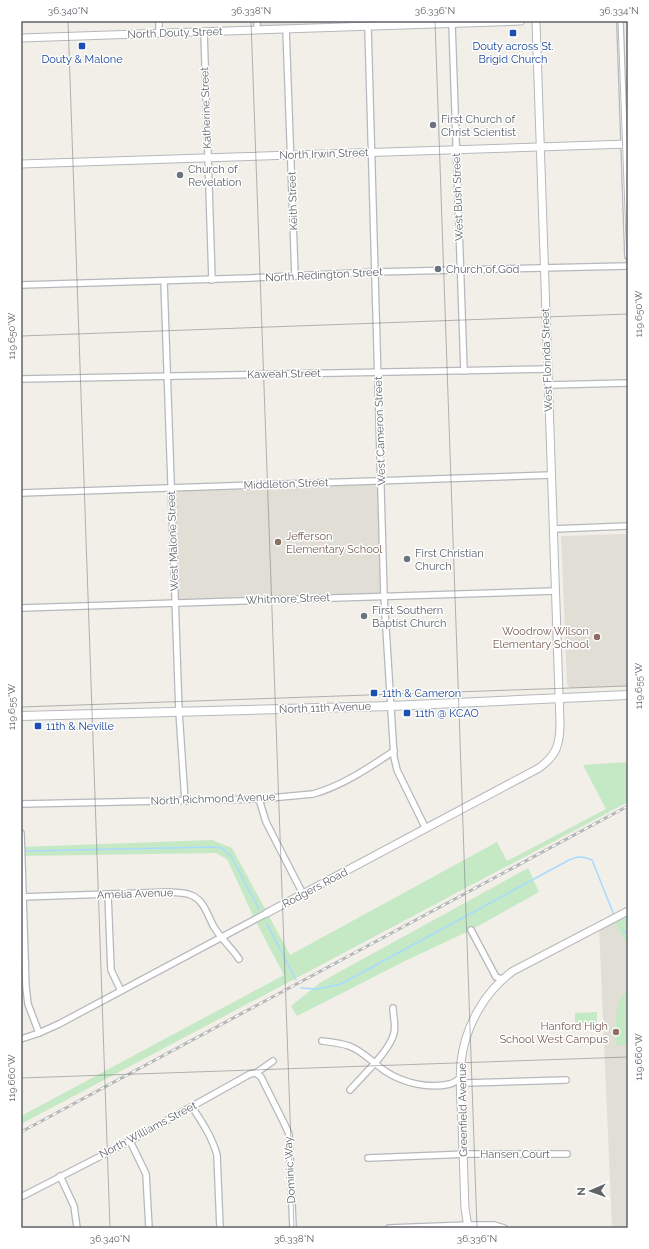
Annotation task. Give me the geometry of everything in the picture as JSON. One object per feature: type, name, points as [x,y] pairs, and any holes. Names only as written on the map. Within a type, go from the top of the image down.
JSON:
[{"type":"main road","name":"North 11th Avenue","points":[[21,716],[391,706],[628,696]]},
{"type":"street","points":[[159,21],[159,33]]},
{"type":"street","points":[[257,21],[257,30]]},
{"type":"street","name":"North Douty Street","points":[[21,38],[286,29],[327,24],[368,27],[521,21]]},
{"type":"street","name":"West Florinda Street","points":[[536,21],[559,699]]},
{"type":"street","points":[[620,21],[626,144],[628,256]]},
{"type":"street","name":"West Bush Street","points":[[452,24],[464,371]]},
{"type":"street","name":"West Cameron Street","points":[[368,27],[384,596],[395,766],[426,828]]},
{"type":"street","name":"Keith Street","points":[[286,29],[295,276]]},
{"type":"street","name":"Katherine Street","points":[[204,32],[212,280]]},
{"type":"street","name":"North Irwin Street","points":[[21,164],[626,144]]},
{"type":"street","name":"North Redington Street","points":[[21,284],[212,280],[375,272],[628,266]]},
{"type":"street","name":"West Malone Street","points":[[164,281],[179,712],[185,801]]},
{"type":"street","name":"Kaweah Street","points":[[21,379],[548,369]]},
{"type":"street","points":[[548,385],[628,383]]},
{"type":"street","name":"Middleton Street","points":[[21,494],[551,475]]},
{"type":"street","points":[[553,529],[628,526]]},
{"type":"street","name":"Whitmore Street","points":[[21,608],[555,591]]},
{"type":"street","name":"Rodgers Road","points":[[21,1039],[38,1034],[59,1024],[539,768],[546,762],[559,744],[559,699]]},
{"type":"street","name":"North Richmond Avenue","points":[[21,804],[259,799],[313,794],[322,792],[342,782],[394,751]]},
{"type":"street","points":[[259,799],[266,822],[303,894]]},
{"type":"street","points":[[21,833],[22,897],[28,1004],[38,1034]]},
{"type":"street","name":"Amelia Avenue","points":[[22,897],[168,892],[182,893],[193,896],[201,902],[215,928],[234,950],[239,959]]},
{"type":"street","points":[[108,895],[112,970],[121,991]]},
{"type":"street","name":"Greenfield Avenue","points":[[468,1226],[465,1208],[461,1078],[463,1053],[470,1027],[484,1001],[502,979],[527,963],[628,911]]},
{"type":"street","points":[[471,930],[496,977],[502,979]]},
{"type":"street","points":[[350,1090],[375,1064],[390,1042],[394,1034],[393,1008]]},
{"type":"street","points":[[322,1041],[336,1042],[350,1046],[364,1054],[386,1072],[402,1080],[418,1084],[451,1084],[461,1078],[465,1083],[566,1080]]},
{"type":"street","name":"North Williams Street","points":[[21,1197],[130,1141],[250,1074],[256,1073],[272,1061]]},
{"type":"street","name":"Dominic Way","points":[[256,1073],[260,1077],[289,1134],[293,1228]]},
{"type":"street","points":[[192,1107],[208,1132],[217,1155],[220,1228]]},
{"type":"street","points":[[130,1141],[146,1174],[149,1228]]},
{"type":"street","name":"Hansen Court","points":[[368,1158],[463,1154],[567,1154]]},
{"type":"street","points":[[60,1176],[74,1206],[77,1218],[77,1228]]},
{"type":"street","points":[[389,1228],[494,1225],[504,1228]]},
{"type":"shaded area","points":[[257,21],[327,21],[327,28],[257,30]]},
{"type":"shaded area","name":"Jefferson Elementary School","points":[[381,481],[384,596],[175,603],[171,488]]},
{"type":"shaded area","name":"Woodrow Wilson Elementary School","points":[[628,534],[628,686],[570,688],[567,684],[561,536]]},
{"type":"shaded area","name":"Hanford High School West Campus","points":[[613,919],[623,939],[628,942],[628,1228],[612,1228],[599,926]]},
{"type":"green space","points":[[628,762],[628,802],[21,1124],[21,1116],[284,975],[255,920],[227,859],[216,853],[21,856],[21,847],[212,840],[232,848],[290,955],[497,842],[507,861],[606,809],[583,765]]},
{"type":"green space","points":[[528,868],[539,892],[471,930],[407,960],[297,1016],[291,1006],[321,982]]},
{"type":"green space","points":[[626,912],[628,917],[628,942],[623,939],[613,919]]},
{"type":"green space","points":[[628,988],[628,1045],[616,1045],[616,1014],[620,1000]]},
{"type":"green space","points":[[597,1012],[597,1022],[575,1023],[575,1013]]},
{"type":"waterway","points":[[26,851],[222,848],[231,856],[259,909]]},
{"type":"waterway","points":[[301,988],[317,989],[341,984],[575,858],[583,857],[592,860],[614,915]]},
{"type":"waterway","points":[[267,924],[296,980]]},
{"type":"waterway","points":[[623,930],[628,935]]},
{"type":"railway","points":[[21,1132],[628,806]]},
{"type":"place","name":"Douty across St. Brigid Church","points":[[513,33]]},
{"type":"place","name":"Douty & Malone","points":[[82,46]]},
{"type":"place","name":"First Church of Christ Scientist","points":[[433,125]]},
{"type":"place","name":"Church of Revelation","points":[[180,175]]},
{"type":"place","name":"Church of God","points":[[438,269]]},
{"type":"place","name":"Jefferson Elementary School","points":[[278,542]]},
{"type":"place","name":"First Christian Church","points":[[407,559]]},
{"type":"place","name":"First Southern Baptist Church","points":[[364,616]]},
{"type":"place","name":"Woodrow Wilson Elementary School","points":[[597,637]]},
{"type":"place","name":"11th & Cameron","points":[[374,693]]},
{"type":"place","name":"11th @ KCAO","points":[[407,713]]},
{"type":"place","name":"11th & Neville","points":[[38,726]]},
{"type":"place","name":"Hanford High School West Campus","points":[[616,1032]]}]
